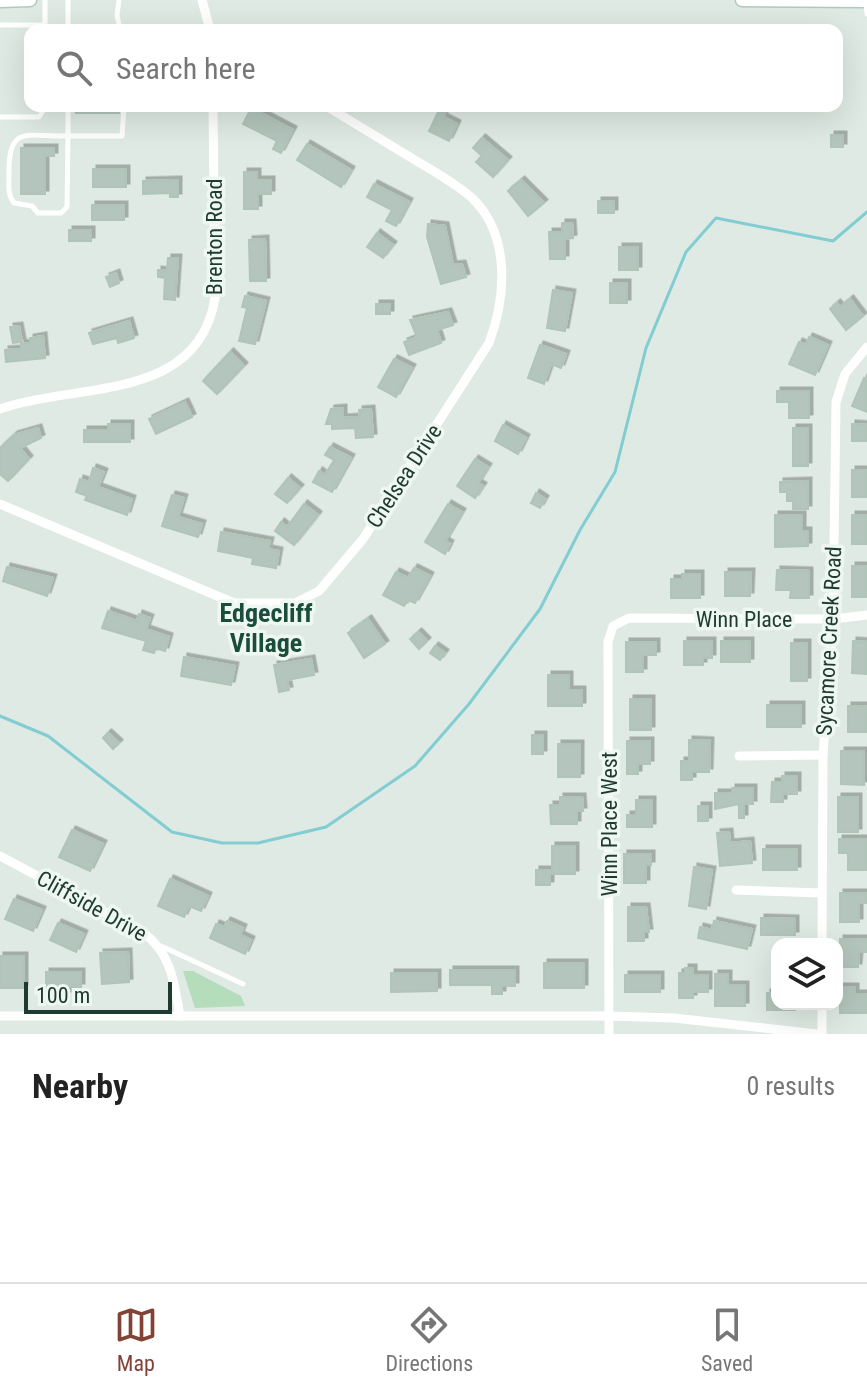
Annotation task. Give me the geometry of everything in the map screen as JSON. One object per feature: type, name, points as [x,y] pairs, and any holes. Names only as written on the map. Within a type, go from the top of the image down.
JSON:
[{"type":"street","points":[[0,1],[30,0]]},
{"type":"street","points":[[202,0],[208,24]]},
{"type":"street","points":[[742,0],[862,4]]},
{"type":"street","name":"Brenton Road","points":[[0,409],[53,395],[159,375],[194,347],[212,315],[215,298],[213,112]]},
{"type":"street","name":"Chelsea Drive","points":[[0,504],[234,603],[295,603],[319,591],[338,571],[380,513],[489,343],[499,316],[502,288],[498,245],[479,206],[449,181],[336,112]]},
{"type":"street","name":"Sycamore Creek Road","points":[[822,938],[823,755],[833,619],[836,402],[845,374],[867,347]]},
{"type":"street","name":"Winn Place","points":[[622,619],[833,619],[867,615]]},
{"type":"street","name":"Winn Place West","points":[[609,1034],[608,642],[613,626],[622,619]]},
{"type":"street","points":[[739,756],[823,755]]},
{"type":"street","name":"Cliffside Drive","points":[[0,856],[144,933],[161,946],[172,971],[180,1016]]},
{"type":"street","points":[[736,890],[822,893]]},
{"type":"street","points":[[0,1016],[609,1016],[674,1018],[819,1034],[821,1010]]},
{"type":"lane","points":[[45,0],[45,24]]},
{"type":"lane","points":[[68,0],[68,24]]},
{"type":"lane","points":[[119,0],[119,24]]},
{"type":"lane","points":[[0,25],[24,26]]},
{"type":"lane","points":[[0,117],[39,117],[42,112]]},
{"type":"lane","points":[[68,112],[68,136],[67,207],[61,213],[38,213],[32,206],[14,203],[9,196],[9,150],[12,141],[20,138],[68,136],[122,136],[124,112]]},
{"type":"lane","points":[[161,946],[243,984]]},
{"type":"green space","points":[[183,971],[193,971],[241,996],[245,1006],[195,1008]]},
{"type":"building","points":[[76,112],[119,112],[119,113]]},
{"type":"building","points":[[249,112],[259,112],[293,130],[281,153],[273,149],[277,141],[243,124]]},
{"type":"building","points":[[438,112],[446,112],[443,117],[457,124],[449,141],[429,131]]},
{"type":"building","points":[[831,135],[843,135],[843,147],[831,147]]},
{"type":"building","points":[[482,138],[508,160],[493,177],[476,162],[482,156],[473,148]]},
{"type":"building","points":[[307,144],[351,170],[341,187],[297,160]]},
{"type":"building","points":[[21,148],[54,148],[54,156],[45,156],[45,194],[21,194]]},
{"type":"building","points":[[93,169],[126,169],[126,187],[93,187]]},
{"type":"building","points":[[244,172],[257,172],[257,180],[271,180],[271,194],[258,194],[258,209],[244,209]]},
{"type":"building","points":[[178,180],[178,197],[170,197],[170,193],[143,194],[143,181]]},
{"type":"building","points":[[521,180],[544,203],[528,216],[508,191]]},
{"type":"building","points":[[374,184],[409,202],[396,226],[386,221],[392,210],[367,197]]},
{"type":"building","points":[[598,201],[614,201],[614,213],[598,213]]},
{"type":"building","points":[[92,205],[124,205],[124,220],[92,220]]},
{"type":"building","points":[[562,223],[572,223],[573,238],[565,239],[565,259],[550,259],[549,232],[562,232]]},
{"type":"building","points":[[428,224],[445,226],[453,265],[462,264],[466,277],[441,284],[427,237]]},
{"type":"building","points":[[69,230],[91,230],[91,241],[69,241]]},
{"type":"building","points":[[377,233],[393,245],[383,258],[367,247]]},
{"type":"building","points":[[265,239],[266,281],[250,281],[249,240]]},
{"type":"building","points":[[619,247],[638,247],[638,270],[619,270]]},
{"type":"building","points":[[168,258],[178,258],[175,300],[164,299],[165,278],[158,277],[158,270],[167,271]]},
{"type":"building","points":[[116,273],[119,283],[110,287],[106,277]]},
{"type":"building","points":[[610,283],[627,283],[627,303],[610,303]]},
{"type":"building","points":[[553,290],[572,293],[565,331],[547,328]]},
{"type":"building","points":[[245,296],[266,301],[255,344],[239,341],[247,308],[242,307]]},
{"type":"building","points":[[850,299],[863,316],[846,330],[830,309],[837,303],[840,307]]},
{"type":"building","points":[[376,304],[390,304],[390,314],[376,314]]},
{"type":"building","points":[[448,312],[453,325],[437,330],[441,343],[409,355],[404,342],[417,337],[410,320]]},
{"type":"building","points":[[129,321],[134,338],[118,343],[117,338],[93,344],[89,333]]},
{"type":"building","points":[[19,326],[22,342],[13,343],[10,327]]},
{"type":"building","points":[[43,336],[45,358],[6,362],[5,350],[21,349],[21,344],[30,343],[30,338]]},
{"type":"building","points":[[809,337],[828,345],[815,375],[789,364],[799,342],[806,345]]},
{"type":"building","points":[[540,345],[566,354],[561,368],[551,364],[544,384],[528,378]]},
{"type":"building","points":[[230,352],[244,366],[217,394],[203,381]]},
{"type":"building","points":[[394,359],[412,368],[396,397],[378,387]]},
{"type":"building","points":[[864,378],[867,379],[867,412],[852,406]]},
{"type":"building","points":[[777,391],[809,391],[809,418],[789,418],[789,402],[777,402]]},
{"type":"building","points":[[185,402],[192,417],[156,434],[149,419]]},
{"type":"building","points":[[343,408],[343,418],[360,417],[359,410],[371,409],[373,437],[356,438],[355,428],[332,429],[332,424],[326,424],[331,409]]},
{"type":"building","points":[[108,424],[130,424],[130,442],[84,442],[84,430],[108,430]]},
{"type":"building","points":[[852,424],[867,425],[867,441],[852,441]]},
{"type":"building","points":[[503,425],[526,438],[518,454],[495,441]]},
{"type":"building","points":[[38,428],[41,438],[20,448],[29,459],[8,481],[0,474],[0,448],[14,435]]},
{"type":"building","points":[[793,428],[808,428],[808,466],[793,466]]},
{"type":"building","points":[[330,447],[351,458],[332,492],[313,482],[319,471],[325,475],[334,460],[325,455]]},
{"type":"building","points":[[475,459],[488,467],[478,483],[483,486],[475,498],[457,486]]},
{"type":"building","points":[[93,468],[104,472],[98,487],[132,499],[127,515],[85,500],[87,496],[76,492],[80,479],[89,482]]},
{"type":"building","points":[[852,470],[867,470],[867,497],[852,497]]},
{"type":"building","points":[[288,478],[300,488],[287,503],[275,494]]},
{"type":"building","points":[[808,481],[808,509],[793,509],[793,501],[787,501],[787,492],[780,492],[780,482]]},
{"type":"building","points":[[536,493],[545,499],[540,508],[531,503]]},
{"type":"building","points":[[172,495],[184,498],[178,517],[202,524],[198,537],[162,526]]},
{"type":"building","points":[[304,504],[318,515],[294,545],[275,531],[281,522],[287,527]]},
{"type":"building","points":[[448,504],[462,512],[445,541],[450,544],[445,554],[425,542]]},
{"type":"building","points":[[775,515],[802,515],[802,531],[808,531],[808,546],[775,547]]},
{"type":"building","points":[[852,515],[867,515],[866,544],[852,544]]},
{"type":"building","points":[[221,532],[270,541],[268,549],[279,551],[276,568],[252,564],[253,558],[218,551]]},
{"type":"building","points":[[852,566],[867,566],[867,597],[852,597]]},
{"type":"building","points":[[7,567],[53,578],[47,596],[3,581]]},
{"type":"building","points":[[414,568],[430,576],[415,603],[408,600],[404,606],[383,595],[396,572],[408,578]]},
{"type":"building","points":[[777,570],[809,571],[809,598],[790,598],[791,590],[776,590]]},
{"type":"building","points":[[725,572],[751,572],[750,596],[725,596]]},
{"type":"building","points":[[682,574],[700,574],[700,598],[671,598],[671,579],[682,579]]},
{"type":"building","points":[[108,611],[137,621],[139,614],[150,618],[146,629],[169,637],[165,651],[156,648],[154,653],[143,650],[146,641],[102,628]]},
{"type":"building","points":[[368,619],[385,644],[364,658],[348,633]]},
{"type":"building","points":[[418,632],[427,641],[419,649],[410,639]]},
{"type":"building","points":[[684,641],[712,641],[712,658],[703,658],[703,665],[684,665]]},
{"type":"building","points":[[721,641],[750,641],[750,662],[721,662]]},
{"type":"building","points":[[853,641],[867,642],[867,674],[852,673]]},
{"type":"building","points":[[626,642],[656,642],[656,655],[643,655],[643,672],[626,672]]},
{"type":"building","points":[[791,643],[807,643],[807,681],[791,681]]},
{"type":"building","points":[[435,646],[445,653],[440,660],[430,653]]},
{"type":"building","points":[[184,657],[235,666],[231,685],[181,676]]},
{"type":"building","points":[[311,659],[314,675],[287,680],[289,690],[279,692],[274,665]]},
{"type":"building","points":[[548,675],[569,675],[569,690],[582,690],[582,706],[548,706]]},
{"type":"building","points":[[630,699],[651,699],[651,730],[630,730]]},
{"type":"building","points":[[767,705],[801,705],[801,727],[767,727]]},
{"type":"building","points":[[848,706],[867,706],[867,732],[848,732]]},
{"type":"building","points":[[108,733],[119,743],[113,749],[103,738]]},
{"type":"building","points":[[532,735],[543,735],[543,754],[532,754]]},
{"type":"building","points":[[689,740],[710,741],[709,772],[692,772],[692,780],[681,780],[681,761],[689,761]]},
{"type":"building","points":[[627,741],[650,741],[650,764],[638,764],[638,774],[627,774]]},
{"type":"building","points":[[558,744],[580,744],[580,777],[558,777]]},
{"type":"building","points":[[841,751],[864,751],[864,785],[841,784]]},
{"type":"building","points":[[782,776],[797,776],[797,794],[783,794],[783,802],[771,802],[772,782],[782,782]]},
{"type":"building","points":[[732,788],[753,788],[753,804],[744,804],[744,818],[739,818],[739,804],[715,809],[715,793],[732,793]]},
{"type":"building","points":[[560,797],[582,797],[583,811],[577,811],[577,824],[551,824],[550,805],[560,805]]},
{"type":"building","points":[[838,797],[858,797],[858,832],[838,832]]},
{"type":"building","points":[[636,800],[652,800],[652,827],[627,827],[627,815],[636,815]]},
{"type":"building","points":[[698,806],[708,806],[708,821],[698,821]]},
{"type":"building","points":[[72,830],[103,844],[90,871],[59,857]]},
{"type":"building","points":[[729,832],[730,843],[750,841],[752,863],[720,866],[717,833]]},
{"type":"building","points":[[839,839],[867,839],[867,870],[848,870],[848,853],[839,853]]},
{"type":"building","points":[[552,846],[575,846],[575,874],[550,874],[550,885],[536,885],[536,870],[552,870]]},
{"type":"building","points":[[763,849],[797,849],[797,870],[763,870]]},
{"type":"building","points":[[624,854],[651,854],[651,865],[646,865],[646,883],[624,883]]},
{"type":"building","points":[[694,867],[712,870],[706,909],[689,906]]},
{"type":"building","points":[[170,879],[208,896],[201,911],[189,906],[184,917],[158,906]]},
{"type":"building","points":[[840,893],[867,893],[867,903],[859,903],[859,922],[840,922]]},
{"type":"building","points":[[14,899],[42,910],[33,931],[5,919]]},
{"type":"building","points":[[628,907],[646,907],[649,932],[644,932],[644,941],[628,941]]},
{"type":"building","points":[[761,918],[795,919],[795,935],[761,935]]},
{"type":"building","points":[[227,921],[243,928],[240,935],[251,940],[245,954],[210,938],[216,924],[224,927]]},
{"type":"building","points":[[714,921],[752,929],[747,949],[698,938],[700,927],[712,930]]},
{"type":"building","points":[[58,923],[84,934],[76,952],[50,940]]},
{"type":"building","points":[[843,939],[867,939],[867,952],[859,952],[858,967],[843,967]]},
{"type":"building","points":[[128,952],[129,982],[102,984],[100,953]]},
{"type":"building","points":[[0,956],[24,956],[24,988],[0,988]]},
{"type":"building","points":[[544,963],[584,963],[584,988],[544,988]]},
{"type":"building","points":[[685,968],[693,968],[693,975],[708,975],[708,992],[693,992],[693,998],[679,998],[679,973],[685,973]]},
{"type":"building","points":[[450,970],[515,970],[515,986],[502,986],[502,994],[492,994],[492,985],[450,985]]},
{"type":"building","points":[[46,972],[81,972],[81,987],[67,987],[67,995],[54,995],[54,987],[46,987]]},
{"type":"building","points":[[391,973],[437,973],[437,991],[391,992]]},
{"type":"building","points":[[715,974],[728,974],[728,985],[745,985],[745,1006],[715,1006]]},
{"type":"building","points":[[625,975],[660,975],[660,992],[625,992]]},
{"type":"building","points":[[843,987],[855,987],[855,994],[867,994],[867,1013],[840,1013],[843,1010]]},
{"type":"building","points":[[767,993],[771,993],[771,1010],[767,1010]]},
{"type":"waterway","points":[[0,716],[48,736],[172,832],[222,843],[258,843],[326,827],[415,766],[469,704],[540,609],[580,530],[615,472],[646,348],[686,252],[716,218],[833,241],[867,212]]},
{"type":"district","name":"Edgecliff Village","points":[[266,628]]}]
